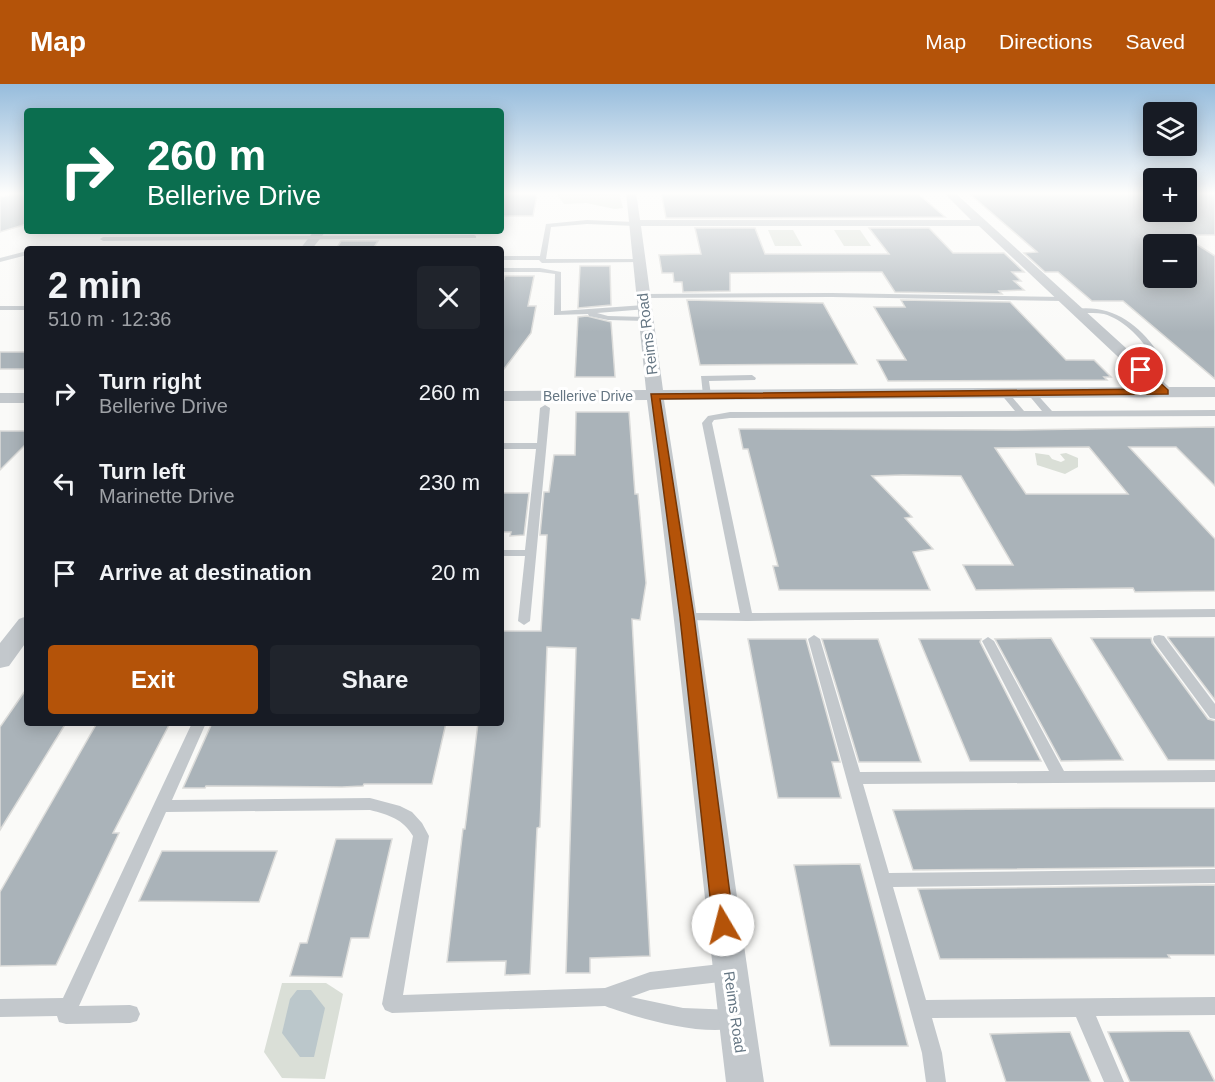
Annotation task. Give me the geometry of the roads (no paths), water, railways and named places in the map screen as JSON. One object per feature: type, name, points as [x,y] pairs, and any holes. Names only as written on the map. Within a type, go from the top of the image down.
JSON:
[{"type":"street","name":"Reims Road","points":[[637,239],[654,396],[687,617],[711,831],[745,1082]]},
{"type":"street","points":[[999,239],[1164,392]]},
{"type":"street","name":"Bellerive Drive","points":[[504,396],[545,403],[707,395],[1215,392]]},
{"type":"street","points":[[0,398],[24,398]]},
{"type":"street","points":[[0,660],[24,628]]},
{"type":"lane","points":[[104,239],[185,239]]},
{"type":"lane","points":[[263,239],[312,241]]},
{"type":"lane","points":[[266,246],[369,239]]},
{"type":"lane","points":[[471,246],[473,239]]},
{"type":"lane","points":[[545,239],[542,261],[639,261]]},
{"type":"lane","points":[[0,260],[24,253]]},
{"type":"lane","points":[[504,258],[543,258]]},
{"type":"lane","points":[[504,270],[540,270],[559,273],[557,314],[591,314],[608,318],[644,308]]},
{"type":"lane","points":[[591,314],[611,308],[644,308],[832,295],[1063,299]]},
{"type":"lane","points":[[0,308],[24,308]]},
{"type":"lane","points":[[1077,311],[1100,311],[1117,317],[1152,351],[1150,356],[1126,357]]},
{"type":"lane","points":[[707,395],[704,378],[752,378]]},
{"type":"lane","points":[[1004,393],[1021,413]]},
{"type":"lane","points":[[1031,393],[1049,413]]},
{"type":"lane","points":[[792,395],[801,415]]},
{"type":"lane","points":[[524,621],[545,403]]},
{"type":"lane","points":[[747,616],[708,420],[716,416],[1215,413]]},
{"type":"lane","points":[[504,446],[541,446]]},
{"type":"lane","points":[[504,553],[531,553]]},
{"type":"lane","points":[[687,617],[1215,613]]},
{"type":"lane","points":[[814,639],[933,1053],[936,1082]]},
{"type":"lane","points":[[1159,639],[1215,714]]},
{"type":"lane","points":[[988,641],[1060,777]]},
{"type":"lane","points":[[130,1014],[66,1015],[198,726]]},
{"type":"lane","points":[[854,778],[1215,776]]},
{"type":"lane","points":[[160,806],[370,804],[394,810],[413,820],[421,836],[392,1004],[605,997],[650,981],[730,972]]},
{"type":"lane","points":[[883,880],[1215,876]]},
{"type":"lane","points":[[605,997],[647,1012],[692,1020],[736,1019]]},
{"type":"lane","points":[[920,1009],[1215,1006]]},
{"type":"lane","points":[[0,1008],[69,1007]]},
{"type":"lane","points":[[1082,1007],[1114,1082]]}]
